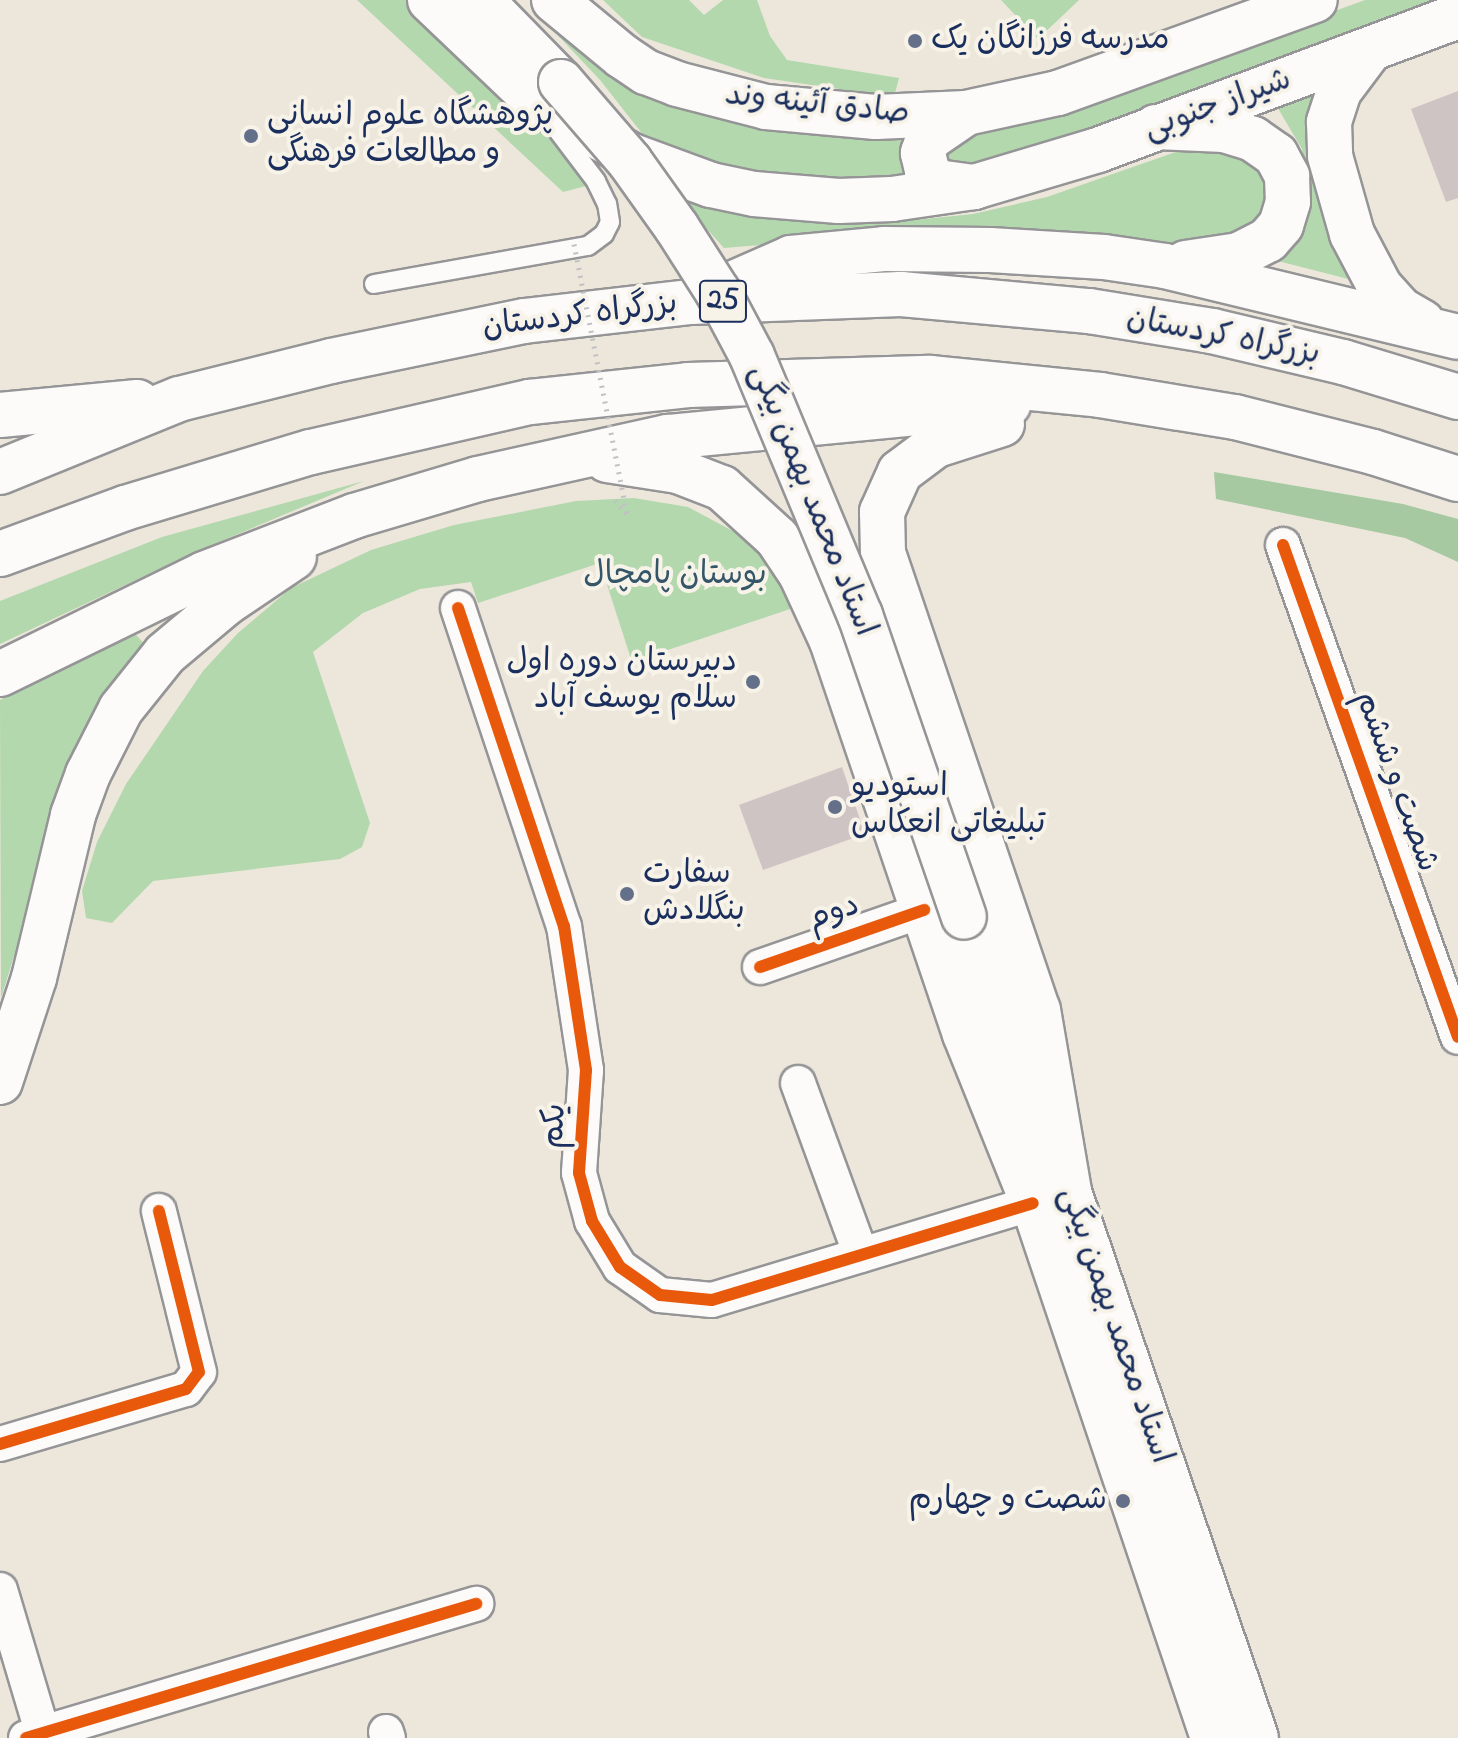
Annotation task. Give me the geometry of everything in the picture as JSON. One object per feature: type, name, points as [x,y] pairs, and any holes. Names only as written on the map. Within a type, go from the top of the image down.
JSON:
[{"type":"main road","points":[[430,0],[549,92]]},
{"type":"main road","points":[[481,0],[549,92]]},
{"type":"main road","name":"صادق آئینه وند","points":[[554,0],[646,72],[707,94],[766,107],[876,117],[966,113]]},
{"type":"main road","name":"شیراز جنوبی","points":[[966,113],[1058,93],[1315,0]]},
{"type":"main road","name":"شیراز جنوبی","points":[[549,92],[592,136],[662,170],[754,194],[839,201],[892,199],[974,187],[1098,150],[1458,16]]},
{"type":"main road","points":[[1369,51],[1339,91],[1329,122],[1330,156],[1352,234],[1380,287],[1401,310],[1444,333]]},
{"type":"main road","name":"استاد محمد بهمن بیگی","points":[[549,92],[630,162],[718,292],[752,356],[860,615],[944,913],[1256,1738]]},
{"type":"main road","points":[[966,113],[928,139],[923,153],[927,171],[937,182],[974,187]]},
{"type":"main road","points":[[1156,127],[1224,130],[1253,139],[1276,155],[1287,176],[1288,202],[1281,225],[1268,240],[1239,255],[1165,266]]},
{"type":"main road","points":[[691,302],[791,258],[884,249],[990,250],[1104,257],[1165,266],[1444,333]]},
{"type":"main road","name":"بزرگراه کردستان","points":[[0,472],[179,399],[433,337],[524,321],[691,302],[901,294],[1089,311],[1212,331],[1373,370],[1458,397]]},
{"type":"main road","points":[[0,554],[125,508],[311,452],[530,402],[688,385],[930,378],[1100,395],[1235,417],[1373,452],[1458,479]]},
{"type":"main road","points":[[0,674],[204,574],[354,516],[478,479],[668,437],[1100,395]]},
{"type":"main road","points":[[1051,1198],[1038,1010],[883,553],[882,512],[900,472],[913,459],[960,436],[1100,395]]},
{"type":"main road","points":[[0,415],[179,399]]},
{"type":"main road","points":[[577,456],[678,471],[722,488],[777,538],[801,574],[832,641],[944,913]]},
{"type":"main road","points":[[0,1082],[34,978],[73,815],[88,774],[121,709],[165,654],[226,603],[354,516]]},
{"type":"main road","points":[[801,574],[806,556],[820,541],[837,535],[857,536],[883,553]]},
{"type":"main road","name":"استاد محمد بهمن بیگی","points":[[1051,1198],[1213,1738]]},
{"type":"street","name":"شصت و ششم","points":[[1283,545],[1458,1037]]},
{"type":"street","name":"یکم","points":[[458,608],[564,926],[586,1070],[579,1173],[592,1221],[620,1267],[660,1295],[712,1300],[1051,1198]]},
{"type":"street","name":"دوم","points":[[760,967],[944,913]]},
{"type":"street","points":[[798,1083],[861,1255]]},
{"type":"street","points":[[0,1444],[186,1389],[199,1372],[159,1211]]},
{"type":"street","points":[[0,1590],[34,1736],[476,1604]]},
{"type":"lane","points":[[374,284],[588,246],[604,234],[610,222],[607,204],[549,92]]},
{"type":"path","points":[[574,244],[627,515]]},
{"type":"green space","points":[[357,0],[411,0],[526,106],[586,186],[563,192]]},
{"type":"green space","points":[[603,0],[689,0],[704,15],[723,0],[757,0],[770,36],[787,60],[899,78],[894,97],[764,78],[642,37]]},
{"type":"green space","points":[[1001,0],[1079,0],[1038,39]]},
{"type":"green space","points":[[1365,0],[1441,0],[1106,125],[994,159],[944,168],[940,151],[953,142],[1034,120]]},
{"type":"green space","points":[[548,25],[586,45],[906,133],[901,160],[914,186],[877,192],[663,160],[600,80]]},
{"type":"green space","points":[[1319,78],[1356,281],[1274,260],[1310,195],[1302,149],[1273,100]]},
{"type":"green space","points":[[1190,147],[1256,153],[1273,202],[1251,232],[1189,244],[1104,235],[929,231],[724,248],[678,197],[817,222],[915,220],[973,214],[1047,197]]},
{"type":"green space","points":[[1214,472],[1403,504],[1458,519],[1458,562],[1405,538],[1216,499]]},
{"type":"green space","points":[[364,481],[193,553],[0,644],[0,601],[162,537]]},
{"type":"green space","name":"بوستان پامچال","points":[[634,498],[688,507],[744,537],[802,605],[632,662],[600,563],[478,603],[471,582],[420,589],[363,613],[313,652],[370,823],[362,847],[340,859],[153,881],[112,923],[86,918],[82,891],[97,842],[126,784],[203,671],[238,633],[291,588],[371,550],[454,525],[576,501]]},
{"type":"green space","points":[[129,627],[148,648],[71,774],[1,998],[0,700]]},
{"type":"building","points":[[1458,91],[1458,198],[1446,202],[1411,109]]},
{"type":"building","points":[[842,767],[865,834],[763,870],[739,805]]},
{"type":"cycle path","points":[[1283,545],[1458,1037]]},
{"type":"cycle path","points":[[458,608],[564,926],[586,1070],[579,1173],[592,1221],[620,1267],[660,1295],[712,1300],[1033,1203]]},
{"type":"cycle path","points":[[760,967],[924,910]]},
{"type":"cycle path","points":[[0,1444],[186,1389],[199,1372],[159,1211]]},
{"type":"cycle path","points":[[26,1738],[476,1604]]},
{"type":"place","name":"مدرسه فرزانگان یک","points":[[915,41]]},
{"type":"place","name":"پژوهشگاه علوم انسانی و مطالعات فرهنگی","points":[[251,136]]},
{"type":"place","name":"دبیرستان دوره اول سلام یوسف آباد","points":[[753,682]]},
{"type":"place","name":"استودیو تبلیغاتی انعکاس","points":[[835,807]]},
{"type":"place","name":"سفارت بنگلادش","points":[[627,894]]},
{"type":"place","name":"شصت و چهارم","points":[[1123,1501]]}]
